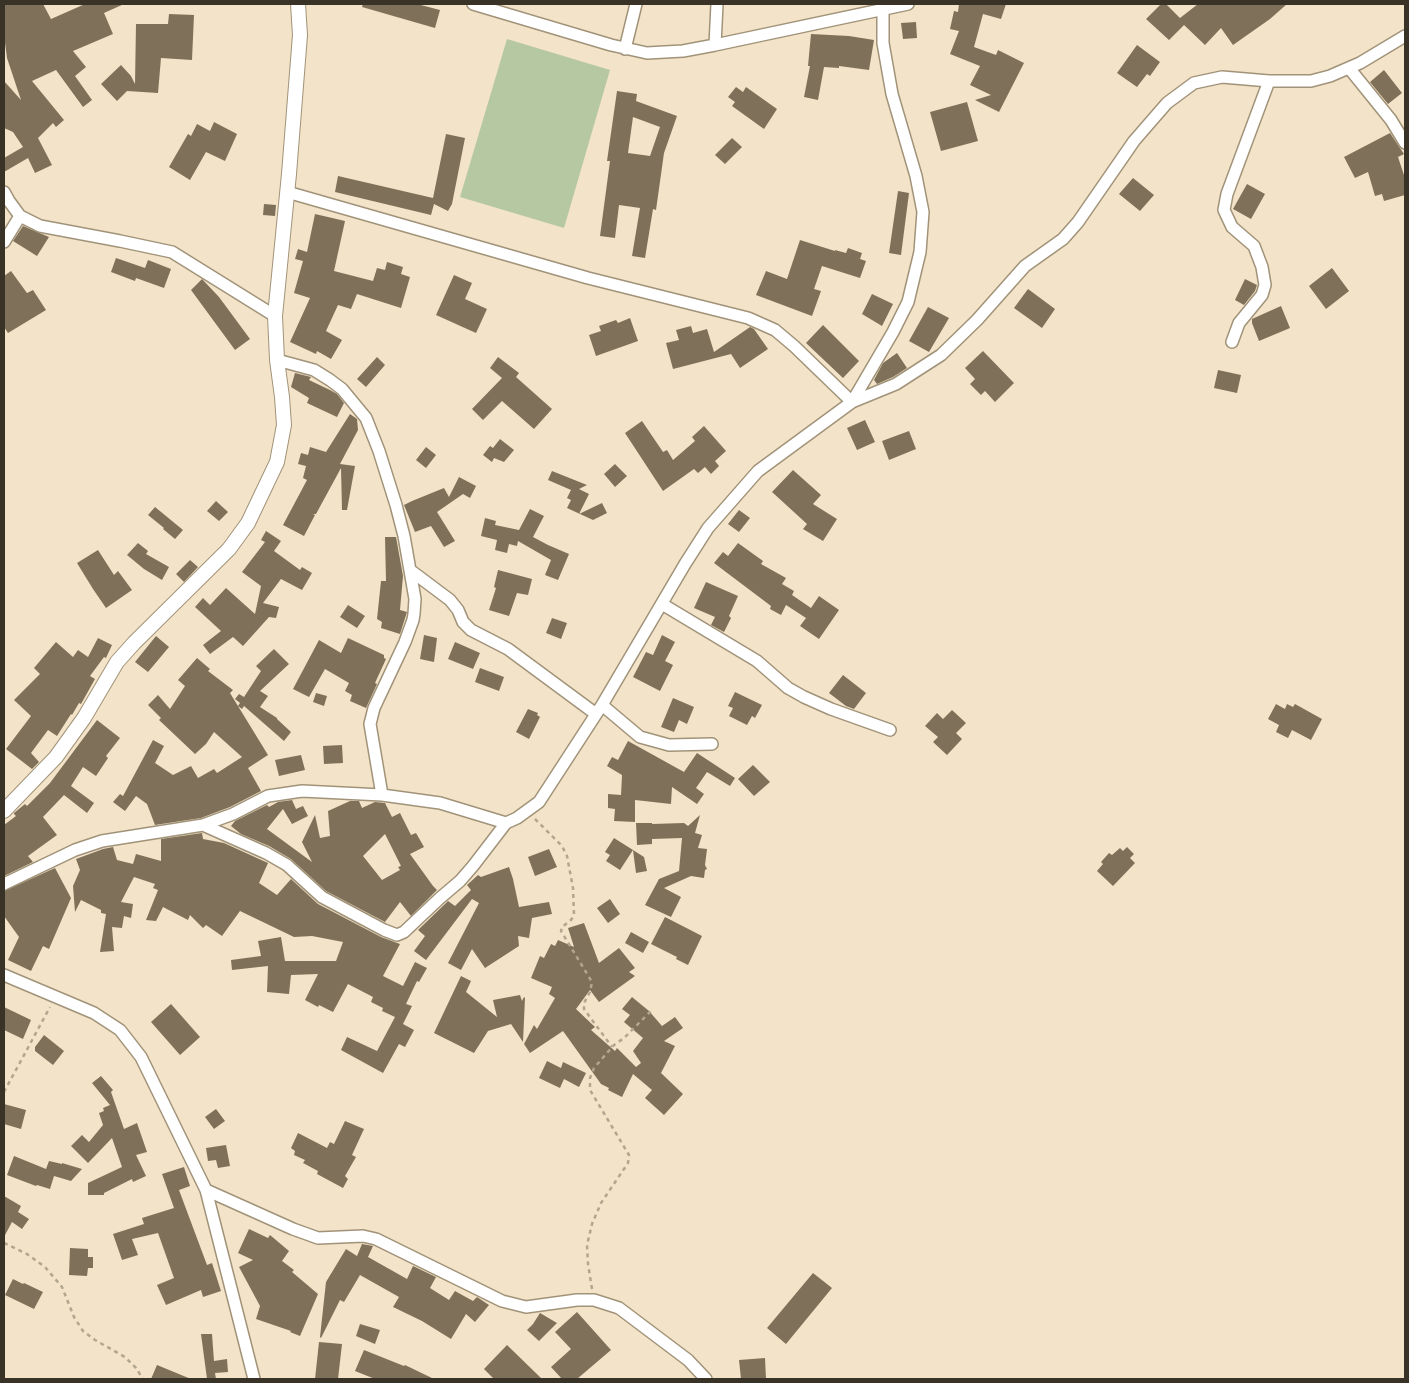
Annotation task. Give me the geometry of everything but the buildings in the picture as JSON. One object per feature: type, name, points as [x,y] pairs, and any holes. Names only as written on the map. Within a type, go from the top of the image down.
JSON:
[{"type":"street","points":[[4,811],[56,758],[84,718],[117,662],[134,642],[229,549],[248,523],[274,470],[284,425],[277,360],[275,316],[300,35],[298,4]]},
{"type":"street","points":[[473,4],[646,53],[683,51],[883,7],[908,4]]},
{"type":"street","points":[[625,48],[636,4]]},
{"type":"street","points":[[715,45],[717,4]]},
{"type":"street","points":[[852,402],[893,332],[908,302],[920,252],[923,212],[916,176],[892,94],[883,43],[883,7]]},
{"type":"street","points":[[203,825],[266,853],[287,865],[322,897],[384,930],[398,935],[404,932],[460,881],[506,823],[517,818],[539,802],[599,710],[708,528],[758,471],[852,402],[896,384],[941,355],[977,320],[1025,266],[1063,239],[1078,222],[1134,141],[1166,102],[1194,83],[1222,77],[1269,81],[1311,81],[1330,76],[1360,63],[1405,36]]},
{"type":"street","points":[[1348,68],[1391,120],[1405,143]]},
{"type":"street","points":[[1232,342],[1239,323],[1262,295],[1265,285],[1262,267],[1254,246],[1232,227],[1224,210],[1227,194],[1269,81]]},
{"type":"street","points":[[4,192],[20,216],[40,226],[172,252],[275,316]]},
{"type":"street","points":[[287,192],[588,278],[748,318],[775,330],[852,402]]},
{"type":"street","points":[[4,242],[20,216]]},
{"type":"street","points":[[277,360],[314,370],[330,380],[342,389],[366,418],[392,489],[404,536],[415,599],[413,620],[405,642],[374,708],[370,724],[382,795]]},
{"type":"street","points":[[410,570],[450,600],[458,610],[463,622],[471,630],[508,649],[640,737],[669,744],[712,744]]},
{"type":"street","points":[[662,604],[757,661],[788,688],[804,697],[831,709],[890,730]]},
{"type":"street","points":[[4,884],[75,850],[102,841],[203,825],[233,814],[268,796],[302,791],[382,795],[440,803],[506,823]]},
{"type":"street","points":[[4,975],[94,1013],[120,1030],[141,1057],[206,1190],[254,1379]]},
{"type":"street","points":[[206,1190],[293,1229],[318,1238],[363,1236],[376,1239],[502,1301],[526,1307],[577,1300],[594,1300],[619,1308],[688,1360],[706,1379]]},
{"type":"path","points":[[526,812],[562,846],[567,856],[573,888],[574,915],[562,927],[561,931],[592,982],[590,992],[584,1003],[584,1009],[612,1047]]},
{"type":"path","points":[[4,1092],[56,997]]},
{"type":"path","points":[[594,1300],[587,1245],[592,1224],[601,1203],[628,1163],[629,1155],[590,1090],[590,1078],[594,1068],[612,1047],[624,1038],[652,1010]]},
{"type":"path","points":[[4,1243],[27,1254],[45,1267],[62,1287],[74,1317],[83,1330],[95,1340],[125,1356],[143,1379]]},
{"type":"green space","points":[[507,39],[610,70],[564,228],[460,197]]}]
